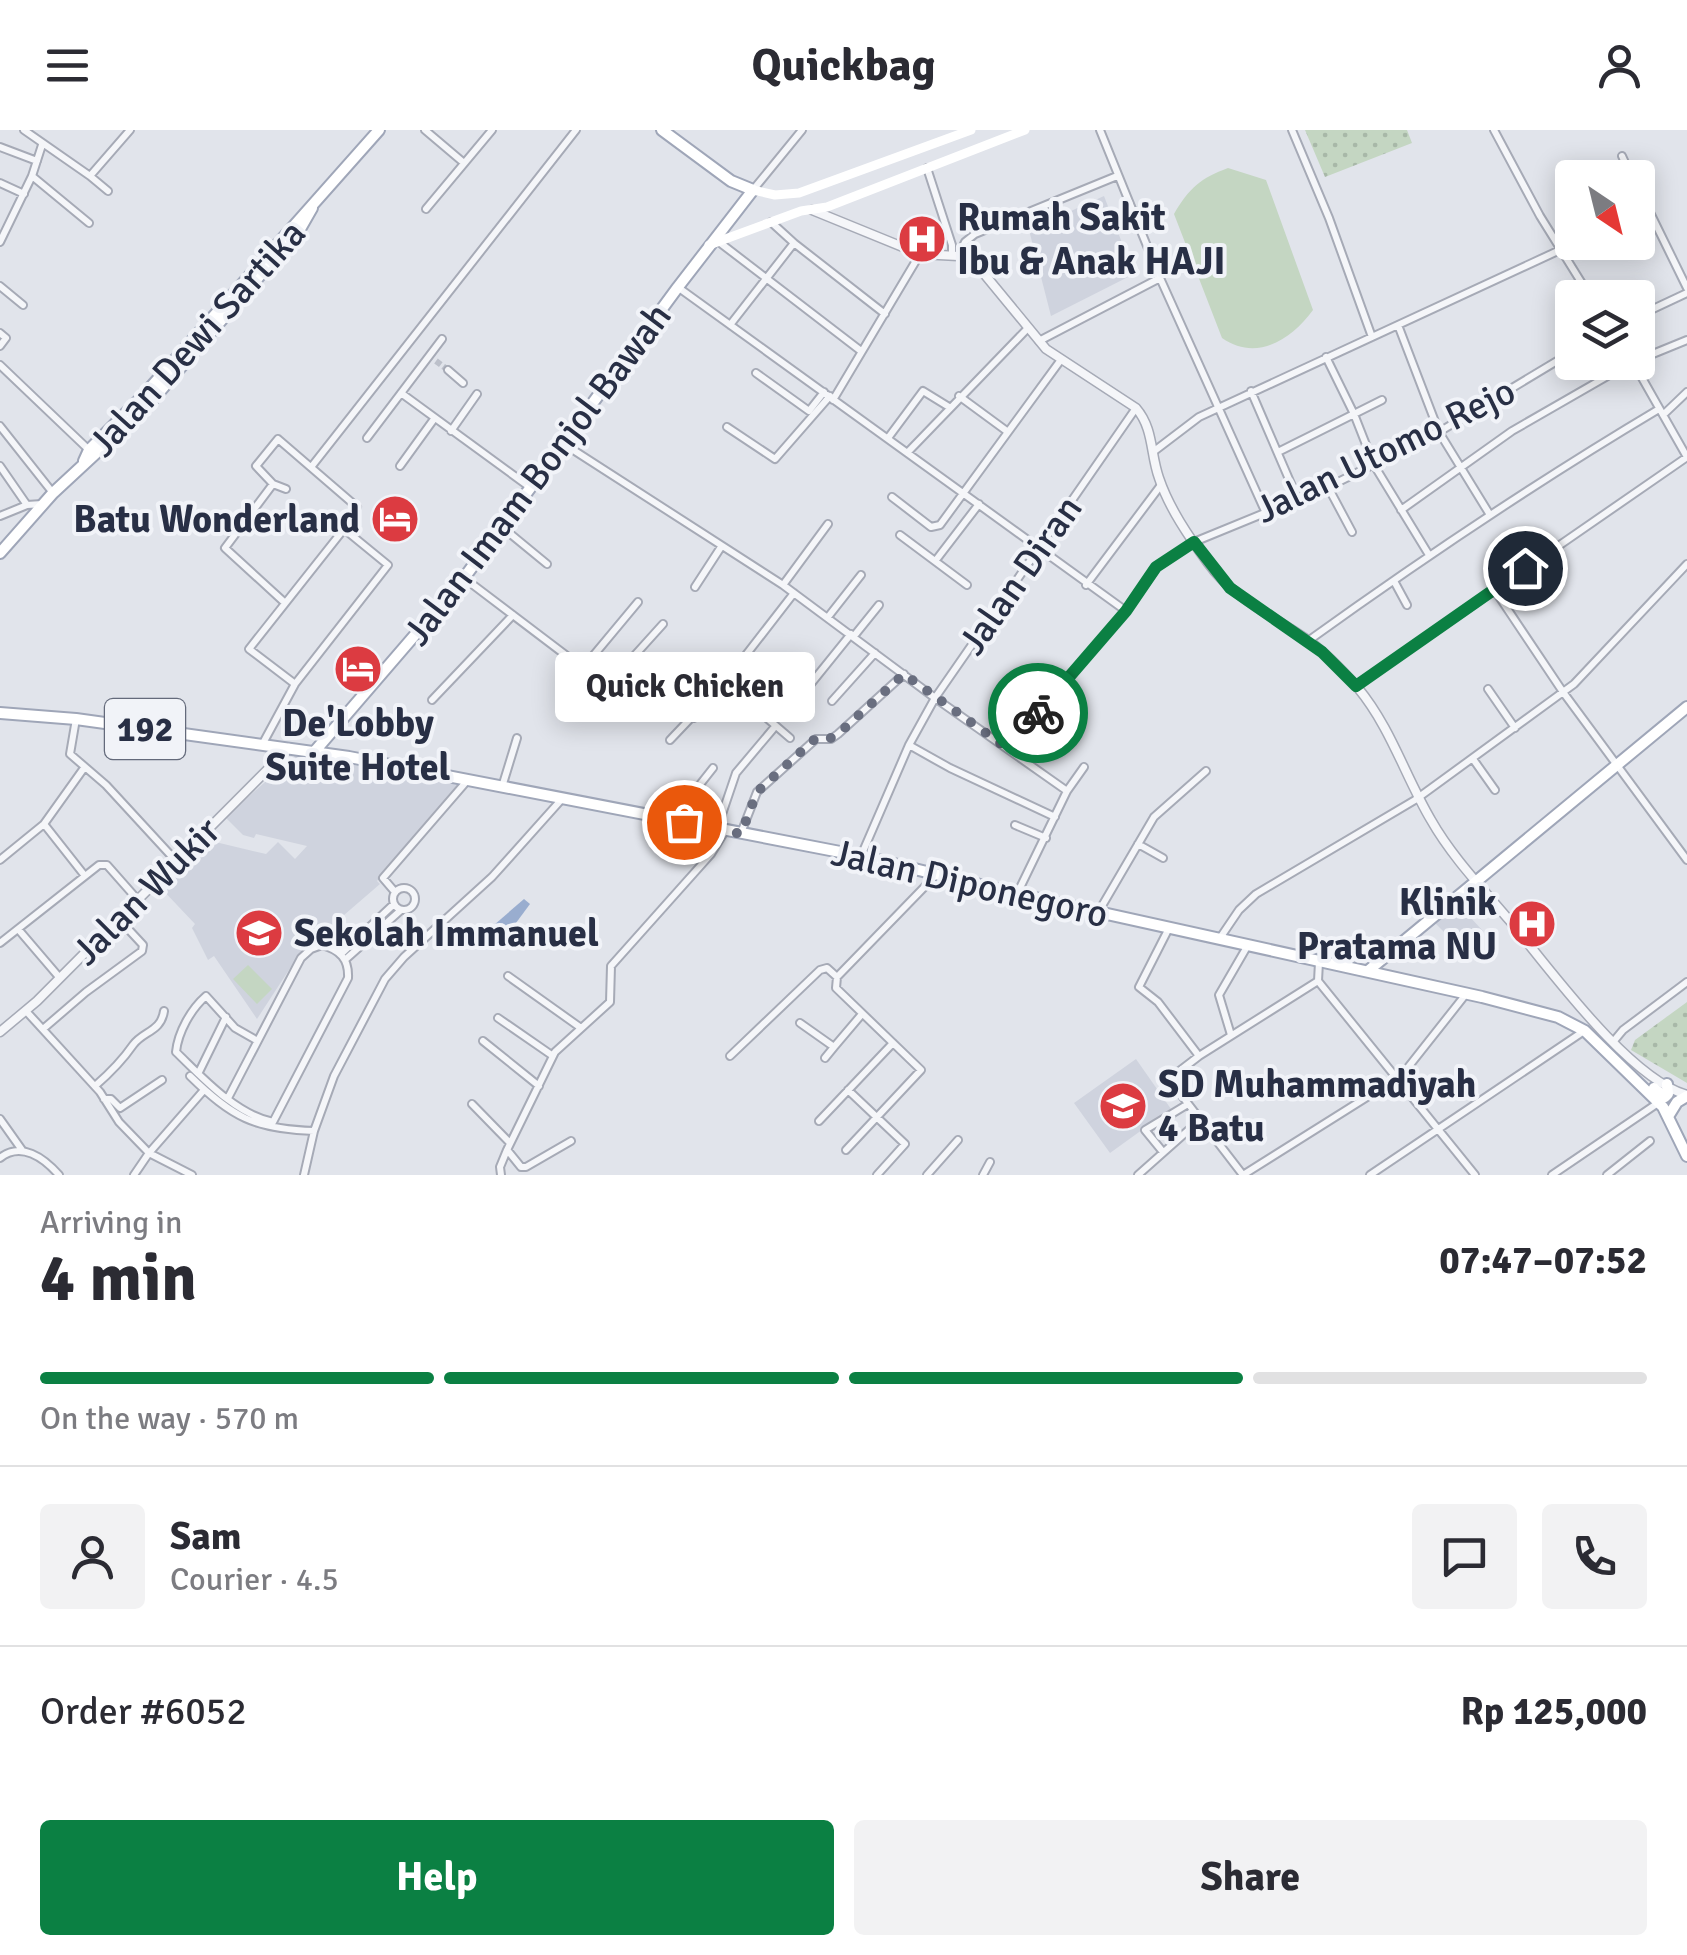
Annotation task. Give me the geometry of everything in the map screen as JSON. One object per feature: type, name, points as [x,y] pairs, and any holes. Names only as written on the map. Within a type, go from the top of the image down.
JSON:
[{"type":"main road","name":"Jalan Dewi Sartika","points":[[0,553],[53,493],[146,400],[293,224],[312,208],[379,130]]},
{"type":"main road","points":[[662,130],[731,181],[775,195],[799,194],[968,131]]},
{"type":"main road","points":[[714,243],[905,177],[1025,130]]},
{"type":"main road","points":[[898,159],[907,165],[905,177]]},
{"type":"main road","name":"Jalan Imam Bonjol Bawah","points":[[314,751],[464,578],[752,190]]},
{"type":"main road","points":[[732,216],[732,228],[742,233]]},
{"type":"main road","name":"Jalan Dewi Sartika","points":[[81,466],[89,450],[146,400]]},
{"type":"main road","points":[[1369,970],[1475,879],[1686,710]]},
{"type":"main road","name":"192","points":[[0,714],[76,719],[314,751]]},
{"type":"main road","name":"Jalan Diponegoro","points":[[314,751],[860,856],[1393,975],[1558,1017],[1586,1031],[1600,1044],[1615,1048],[1660,1102],[1687,1156]]},
{"type":"main road","points":[[1393,975],[1396,948]]},
{"type":"main road","points":[[1646,1087],[1665,1097],[1667,1084]]},
{"type":"main road","points":[[1669,1116],[1676,1102],[1687,1095]]},
{"type":"street","points":[[24,130],[108,190]]},
{"type":"street","points":[[90,176],[130,130]]},
{"type":"street","points":[[425,130],[464,164]]},
{"type":"street","points":[[426,209],[492,130]]},
{"type":"street","points":[[312,466],[576,130]]},
{"type":"street","points":[[752,190],[802,130]]},
{"type":"street","points":[[1100,130],[1160,278],[1265,511]]},
{"type":"street","points":[[1292,130],[1372,337]]},
{"type":"street","points":[[1494,130],[1555,241]]},
{"type":"street","points":[[0,242],[3,228],[32,176],[42,145]]},
{"type":"street","points":[[0,147],[37,161]]},
{"type":"street","points":[[1622,156],[1624,160]]},
{"type":"street","points":[[927,168],[955,256]]},
{"type":"street","points":[[32,176],[89,223]]},
{"type":"street","points":[[955,256],[975,234],[1117,176]]},
{"type":"street","points":[[0,183],[24,194]]},
{"type":"street","points":[[812,210],[920,254],[955,256],[983,271],[1038,341],[1060,361],[1136,408],[1150,433],[1161,484],[1194,542],[1230,588],[1308,641],[1356,686],[1387,729],[1419,798],[1445,842],[1615,1048],[1687,1095]]},
{"type":"street","points":[[771,222],[884,314]]},
{"type":"street","points":[[1655,224],[1687,291],[1655,307]]},
{"type":"street","points":[[714,243],[861,351]]},
{"type":"street","points":[[730,325],[794,243]]},
{"type":"street","points":[[1152,453],[1189,424],[1251,391],[1555,252]]},
{"type":"street","points":[[727,427],[775,459],[861,351],[920,254]]},
{"type":"street","points":[[1038,341],[1160,278]]},
{"type":"street","points":[[0,286],[23,305]]},
{"type":"street","points":[[678,287],[965,493],[1086,586],[1126,611]]},
{"type":"street","points":[[1398,325],[1439,432],[1490,514]]},
{"type":"street","points":[[908,452],[1027,328]]},
{"type":"street","points":[[0,333],[6,338],[0,346]]},
{"type":"street","points":[[367,438],[442,340]]},
{"type":"street","points":[[1655,353],[1687,340]]},
{"type":"street","points":[[1326,357],[1374,464],[1429,555]]},
{"type":"street","points":[[892,497],[934,528],[965,493],[1060,361]]},
{"type":"street","name":"Jalan Utomo Rejo","points":[[1008,749],[1126,611],[1156,567],[1194,542],[1328,488],[1439,432],[1555,362]]},
{"type":"street","points":[[0,364],[89,450]]},
{"type":"street","points":[[448,370],[463,382]]},
{"type":"street","points":[[756,372],[809,411],[829,396]]},
{"type":"street","points":[[1401,510],[1550,408],[1601,380]]},
{"type":"street","points":[[1356,686],[1687,458],[1644,380]]},
{"type":"street","points":[[888,438],[923,390],[949,407]]},
{"type":"street","points":[[1251,391],[1298,500]]},
{"type":"street","points":[[1308,641],[1490,514],[1661,412],[1687,392]]},
{"type":"street","points":[[401,394],[531,488]]},
{"type":"street","points":[[451,431],[477,394]]},
{"type":"street","points":[[960,396],[1008,432]]},
{"type":"street","points":[[1278,452],[1382,400]]},
{"type":"street","name":"Jalan Diran","points":[[860,856],[909,745],[935,698],[1136,408]]},
{"type":"street","points":[[400,466],[434,419]]},
{"type":"street","points":[[0,426],[53,493]]},
{"type":"street","points":[[286,489],[272,484],[256,466],[275,440],[312,466],[357,507],[249,650],[295,684]]},
{"type":"street","points":[[562,444],[783,585],[1067,791]]},
{"type":"street","points":[[0,466],[26,505]]},
{"type":"street","points":[[272,484],[224,548],[284,602]]},
{"type":"street","points":[[1086,586],[1161,484]]},
{"type":"street","points":[[1328,488],[1352,532]]},
{"type":"street","points":[[0,516],[26,505],[43,504]]},
{"type":"street","points":[[936,560],[979,504]]},
{"type":"street","points":[[783,585],[828,524]]},
{"type":"street","points":[[502,527],[547,564]]},
{"type":"street","points":[[262,745],[295,684],[388,566],[344,529]]},
{"type":"street","points":[[900,535],[967,585]]},
{"type":"street","points":[[695,588],[720,547]]},
{"type":"street","points":[[1220,938],[1239,910],[1256,894],[1419,798],[1563,692],[1687,564]]},
{"type":"street","points":[[828,617],[862,575]]},
{"type":"street","points":[[464,578],[622,696],[640,682],[649,682],[694,718]]},
{"type":"street","points":[[1394,581],[1408,605]]},
{"type":"street","points":[[1494,588],[1563,692],[1687,860]]},
{"type":"street","points":[[670,740],[725,682],[794,593]]},
{"type":"street","points":[[582,668],[638,602]]},
{"type":"street","points":[[502,1175],[500,1167],[552,1056],[610,1002],[611,966],[711,854],[736,773],[772,725],[879,605]]},
{"type":"street","points":[[432,700],[513,614]]},
{"type":"street","points":[[607,686],[663,624]]},
{"type":"street","points":[[832,702],[875,653]]},
{"type":"street","points":[[741,834],[757,792],[816,738],[838,734],[904,674]]},
{"type":"street","points":[[725,682],[790,738]]},
{"type":"street","points":[[1488,689],[1515,728]]},
{"type":"street","points":[[76,719],[69,750],[176,861]]},
{"type":"street","points":[[502,788],[517,738]]},
{"type":"street","points":[[909,745],[1055,817]]},
{"type":"street","name":"Jalan Wukir","points":[[0,1032],[26,1011],[289,748]]},
{"type":"street","points":[[1473,758],[1495,790]]},
{"type":"street","points":[[1017,894],[1067,791],[1084,766]]},
{"type":"street","points":[[0,860],[44,824],[84,768]]},
{"type":"street","points":[[684,822],[686,810],[713,768]]},
{"type":"street","points":[[1098,912],[1163,807],[1206,770]]},
{"type":"street","points":[[343,956],[397,907],[397,891],[383,879],[466,782]]},
{"type":"street","points":[[304,1175],[314,1131],[334,1076],[385,979],[492,877],[561,800]]},
{"type":"street","points":[[44,824],[85,876]]},
{"type":"street","points":[[1015,825],[1046,838]]},
{"type":"street","points":[[1138,844],[1163,858]]},
{"type":"street","points":[[0,943],[104,863],[136,899]]},
{"type":"street","points":[[846,1150],[921,1070],[836,988],[837,977],[937,873]]},
{"type":"street","points":[[397,891],[407,888],[415,898],[409,909],[397,907]]},
{"type":"street","points":[[43,1029],[142,952],[143,946],[117,917]]},
{"type":"street","points":[[1170,927],[1139,986],[1158,1002],[1199,1056]]},
{"type":"street","points":[[18,929],[58,977]]},
{"type":"street","points":[[1232,1036],[1218,995],[1249,944]]},
{"type":"street","points":[[228,1098],[256,1040],[308,952],[322,945],[343,956],[348,978],[276,1120],[262,1119],[228,1098],[176,1052],[177,1041],[192,1012],[206,996],[235,1028],[256,1040]]},
{"type":"street","points":[[1319,960],[1318,980],[1475,1175]]},
{"type":"street","points":[[730,1056],[820,970],[827,968],[837,977]]},
{"type":"street","points":[[508,976],[581,1028]]},
{"type":"street","points":[[1318,980],[1199,1056],[1169,1080],[1243,1175],[1396,1079],[1466,994]]},
{"type":"street","points":[[1615,1048],[1622,1030],[1687,982]]},
{"type":"street","points":[[26,1011],[149,1152],[192,1175]]},
{"type":"street","points":[[94,1086],[127,1058],[135,1043],[150,1035],[164,1011]]},
{"type":"street","points":[[825,1058],[862,1014]]},
{"type":"street","points":[[199,1072],[226,1017]]},
{"type":"street","points":[[498,1018],[552,1056]]},
{"type":"street","points":[[800,1023],[834,1047]]},
{"type":"street","points":[[1370,1175],[1586,1031]]},
{"type":"street","points":[[483,1042],[539,1086]]},
{"type":"street","points":[[819,1121],[893,1042]]},
{"type":"street","points":[[190,1076],[226,1109],[247,1122],[272,1129],[314,1131]]},
{"type":"street","points":[[104,1100],[111,1100],[120,1108],[162,1080]]},
{"type":"street","points":[[134,1175],[149,1152],[204,1090]]},
{"type":"street","points":[[848,1090],[906,1147],[877,1175]]},
{"type":"street","points":[[1552,1175],[1660,1102]]},
{"type":"street","points":[[472,1104],[526,1168],[572,1141]]},
{"type":"street","points":[[1162,1152],[1146,1130],[1188,1104]]},
{"type":"street","points":[[0,1119],[22,1150]]},
{"type":"street","points":[[1138,1175],[1201,1120]]},
{"type":"street","points":[[927,1175],[958,1140]]},
{"type":"street","points":[[1607,1175],[1650,1141]]},
{"type":"street","points":[[0,1158],[22,1150],[39,1157],[59,1175]]},
{"type":"street","points":[[983,1175],[990,1162]]},
{"type":"shaded area","points":[[1104,196],[1134,274],[1051,316],[1029,230]]},
{"type":"shaded area","points":[[297,754],[458,785],[377,881],[380,884],[300,953],[257,1019],[214,956],[208,960],[192,928],[195,924],[159,886],[207,840],[266,854],[278,842],[295,859],[307,846],[256,834],[254,838],[243,835],[225,817]]},
{"type":"shaded area","points":[[1457,903],[1483,931],[1472,943],[1462,935],[1454,942],[1434,922]]},
{"type":"shaded area","name":"SD Muhammadiyah 4 Batu","points":[[1136,1059],[1171,1109],[1110,1153],[1074,1103]]},
{"type":"green space","points":[[1305,130],[1407,130],[1412,143],[1325,177]]},
{"type":"green space","points":[[1228,168],[1266,180],[1313,310],[1284,338],[1260,348],[1235,345],[1222,338],[1174,214],[1196,185]]},
{"type":"green space","points":[[248,965],[272,989],[257,1004],[233,979]]},
{"type":"green space","points":[[1687,1002],[1687,1083],[1631,1050],[1635,1040]]},
{"type":"water","points":[[524,899],[530,904],[513,927],[494,925]]},
{"type":"tunnel","points":[[436,361],[448,370]]},
{"type":"way so far","points":[[684,822],[741,834],[757,792],[816,738],[838,734],[904,674],[1008,749],[1038,713]]},
{"type":"place","name":"Rumah Sakit Ibu & Anak HAJI","points":[[922,239]]},
{"type":"place","name":"Batu Wonderland","points":[[395,519]]},
{"type":"place","name":"De'Lobby Suite Hotel","points":[[358,669]]},
{"type":"place","name":"Quick Chicken","points":[[684,822]]},
{"type":"place","name":"Klinik Pratama NU","points":[[1532,924]]},
{"type":"place","name":"Sekolah Immanuel","points":[[259,933]]},
{"type":"place","name":"SD Muhammadiyah 4 Batu","points":[[1123,1106]]},
{"type":"route","points":[[1038,713],[1126,611],[1156,567],[1194,542],[1230,588],[1308,641],[1356,686],[1525,568]]}]
